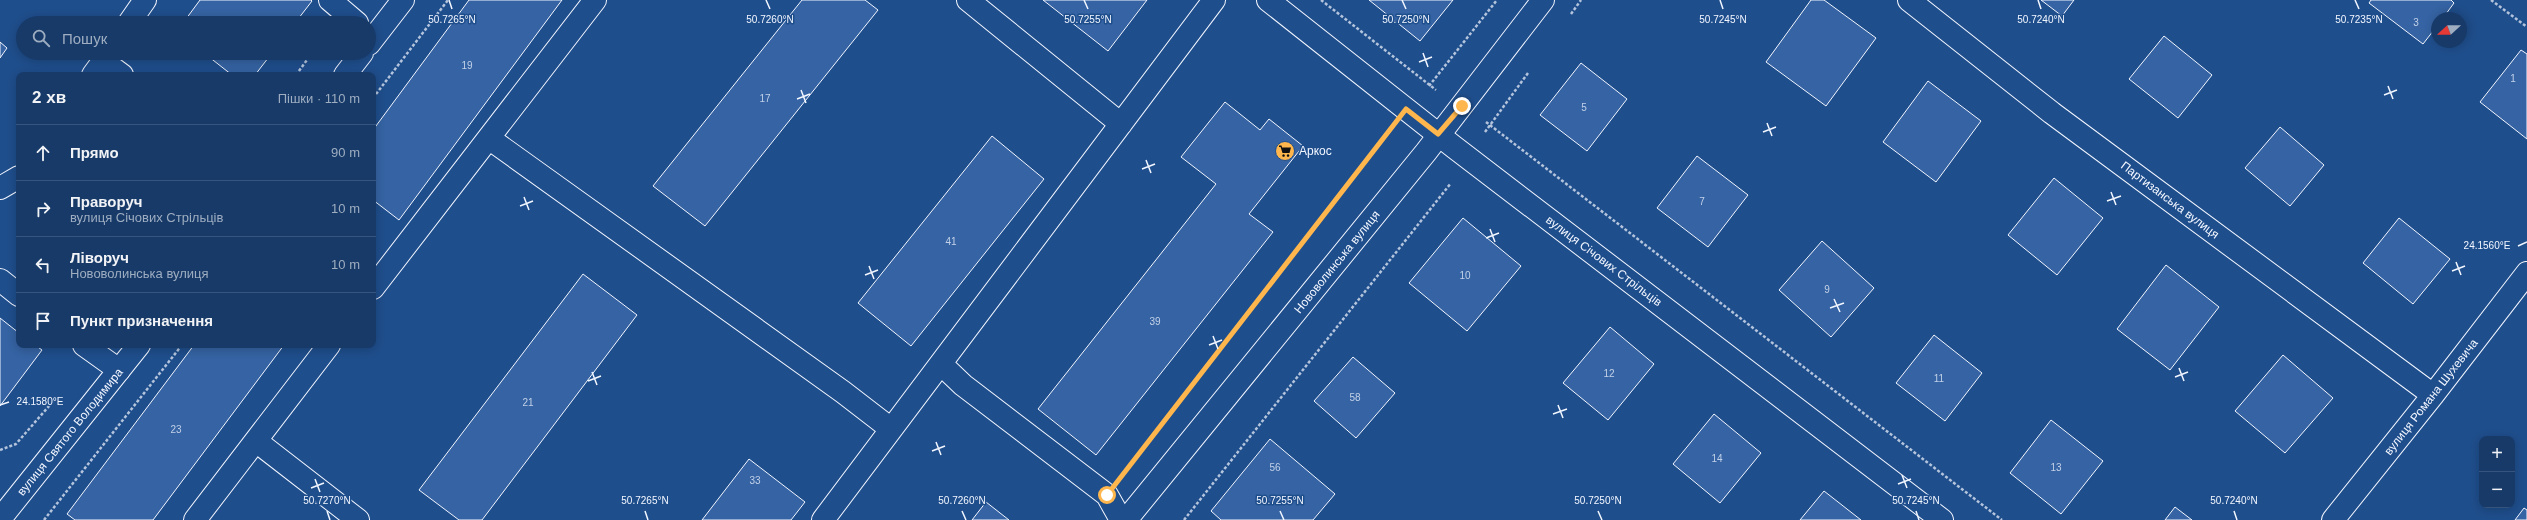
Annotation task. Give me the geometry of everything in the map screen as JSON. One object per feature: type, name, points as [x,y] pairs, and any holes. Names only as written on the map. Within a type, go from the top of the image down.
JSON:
[{"type":"street","points":[[134,16],[145,0]]},
{"type":"street","points":[[330,0],[349,16]]},
{"type":"street","points":[[376,32],[403,0]]},
{"type":"street","points":[[376,284],[490,139],[595,0]]},
{"type":"street","points":[[968,0],[1120,124]]},
{"type":"street","points":[[823,520],[1214,0]]},
{"type":"street","name":"вулиця Січових Стрільців","points":[[1268,0],[1469,158],[1942,520]]},
{"type":"street","name":"Нововолинська вулиця","points":[[1126,520],[1426,152],[1438,134],[1462,106],[1543,0]]},
{"type":"street","name":"Партизанська вулиця","points":[[1909,0],[2052,112],[2434,395]]},
{"type":"street","points":[[348,72],[356,60]]},
{"type":"street","points":[[102,63],[117,72]]},
{"type":"street","points":[[490,139],[843,392],[891,430]]},
{"type":"street","points":[[0,188],[16,179]]},
{"type":"street","name":"вулиця Романа Шухевича","points":[[2333,520],[2434,395],[2527,273]]},
{"type":"street","points":[[0,280],[16,293]]},
{"type":"street","points":[[88,348],[119,370]]},
{"type":"street","name":"вулиця Святого Володимира","points":[[6,517],[137,348]]},
{"type":"street","points":[[195,520],[327,348]]},
{"type":"street","points":[[940,364],[963,385],[1107,495],[1121,520]]},
{"type":"street","points":[[256,440],[358,520]]},
{"type":"path","points":[[376,94],[448,0]]},
{"type":"path","points":[[1321,0],[1430,86],[1489,125],[2002,520]]},
{"type":"path","points":[[1160,427],[1406,109],[1430,86],[1497,0]]},
{"type":"path","points":[[1568,19],[1581,0]]},
{"type":"path","points":[[2491,0],[2527,27]]},
{"type":"path","points":[[298,72],[307,60]]},
{"type":"path","points":[[1184,520],[1469,158],[1489,125],[1531,69]]},
{"type":"path","points":[[44,520],[180,348]]},
{"type":"path","points":[[0,450],[16,444],[58,395]]},
{"type":"building","points":[[200,0],[312,1],[300,16],[188,16]]},
{"type":"building","points":[[469,0],[562,0],[399,220],[376,202],[376,126]]},
{"type":"building","points":[[802,0],[865,0],[878,10],[705,226],[653,186]]},
{"type":"building","points":[[1043,0],[1147,0],[1108,51]]},
{"type":"building","points":[[1369,0],[1453,0],[1420,41]]},
{"type":"building","points":[[1811,0],[1824,0],[1876,38],[1826,106],[1766,62]]},
{"type":"building","points":[[2041,0],[2074,0],[2062,16]]},
{"type":"building","points":[[2371,0],[2451,0],[2454,3],[2447,12],[2431,12],[2431,34],[2423,44],[2369,3]]},
{"type":"building","points":[[2164,36],[2212,75],[2178,118],[2129,79]]},
{"type":"building","points":[[0,42],[7,48],[0,58]]},
{"type":"building","points":[[2521,50],[2527,54],[2527,139],[2480,102]]},
{"type":"building","points":[[213,60],[267,60],[257,72],[228,72]]},
{"type":"building","points":[[1581,63],[1627,99],[1587,151],[1540,115]]},
{"type":"building","points":[[1928,81],[1981,121],[1936,182],[1883,142]]},
{"type":"building","points":[[1225,102],[1260,130],[1269,119],[1303,146],[1249,214],[1273,232],[1096,455],[1038,409],[1216,184],[1181,157]]},
{"type":"building","points":[[2280,127],[2324,165],[2290,206],[2245,168]]},
{"type":"building","points":[[992,136],[1044,179],[911,346],[858,303]]},
{"type":"building","points":[[1697,156],[1748,195],[1708,247],[1657,208]]},
{"type":"building","points":[[2054,178],[2103,218],[2057,275],[2008,235]]},
{"type":"building","points":[[1463,218],[1521,266],[1467,331],[1409,283]]},
{"type":"building","points":[[2399,218],[2450,259],[2413,304],[2363,263]]},
{"type":"building","points":[[1822,241],[1874,288],[1831,337],[1779,290]]},
{"type":"building","points":[[2166,265],[2219,307],[2170,370],[2117,329]]},
{"type":"building","points":[[583,274],[637,315],[482,520],[459,520],[419,490]]},
{"type":"building","points":[[0,318],[16,331],[16,348],[39,348],[42,350],[0,406]]},
{"type":"building","points":[[1610,327],[1654,364],[1608,420],[1563,383]]},
{"type":"building","points":[[1934,335],[1982,373],[1945,421],[1896,383]]},
{"type":"building","points":[[192,348],[282,348],[153,520],[75,520],[67,514]]},
{"type":"building","points":[[2283,355],[2333,398],[2285,453],[2235,411]]},
{"type":"building","points":[[1353,357],[1395,393],[1356,438],[1314,401]]},
{"type":"building","points":[[1714,414],[1761,453],[1720,503],[1673,464]]},
{"type":"building","points":[[2051,420],[2103,461],[2061,514],[2010,473]]},
{"type":"building","points":[[1270,439],[1335,494],[1313,520],[1221,520],[1211,511]]},
{"type":"building","points":[[749,459],[805,502],[791,520],[702,520]]},
{"type":"building","points":[[1824,491],[1861,520],[1800,520]]},
{"type":"building","points":[[986,502],[1009,520],[972,520]]},
{"type":"building","points":[[2175,507],[2192,520],[2165,520]]},
{"type":"building","points":[[2524,508],[2527,510],[2527,520],[2515,520]]},
{"type":"place","name":"Аркос","points":[[1285,151]]},
{"type":"route","points":[[1107,495],[1406,109],[1438,134],[1462,106]]}]
